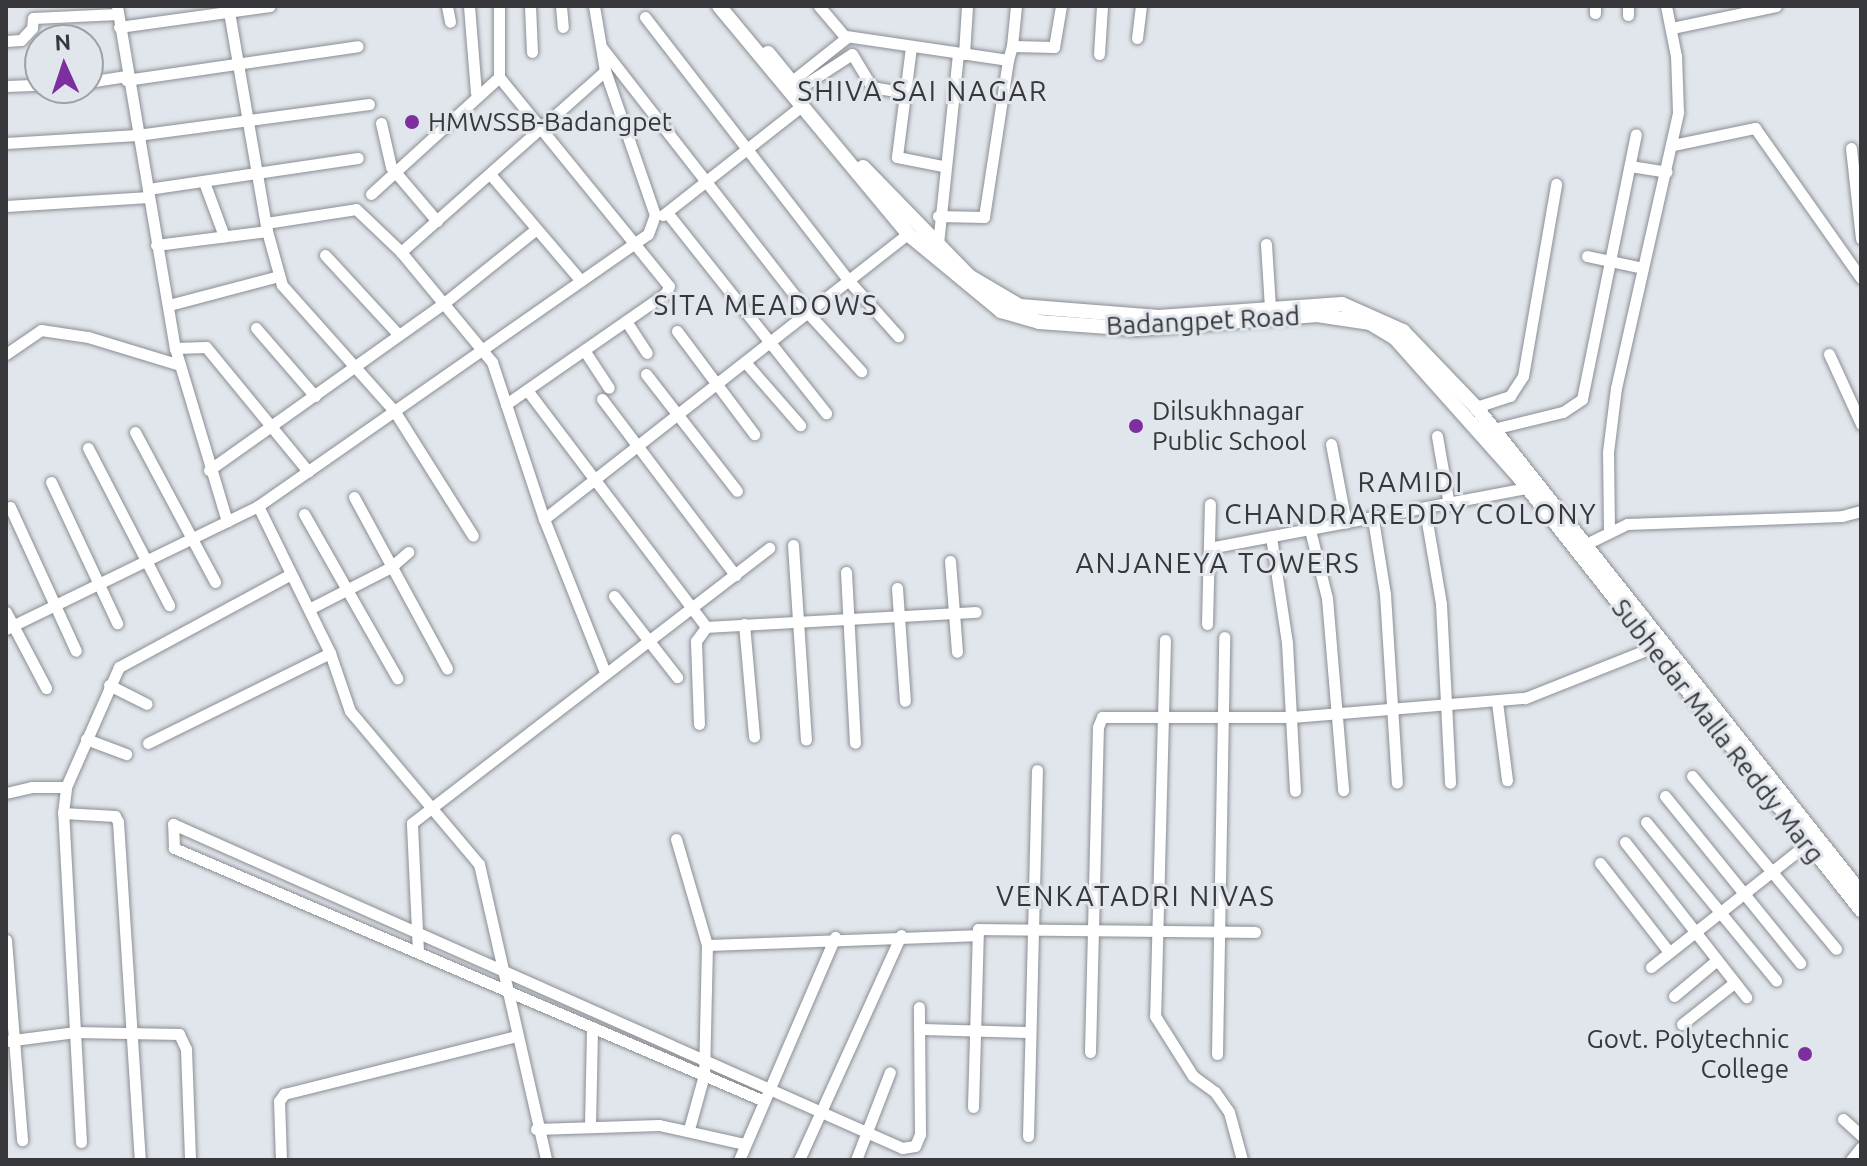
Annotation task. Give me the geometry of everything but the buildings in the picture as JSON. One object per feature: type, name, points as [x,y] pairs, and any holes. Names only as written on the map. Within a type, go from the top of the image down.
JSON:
[{"type":"main road","name":"Badangpet Road","points":[[719,6],[800,107],[969,276],[1020,306],[1159,317],[1342,304],[1381,318],[1426,351],[1476,407],[1581,547]]},
{"type":"main road","name":"Badangpet Road","points":[[730,6],[795,85],[908,234],[1001,311],[1039,322],[1137,329],[1317,315],[1370,323],[1416,357],[1581,547]]},
{"type":"main road","name":"Subhedar Malla Reddy Marg","points":[[1581,547],[1651,648],[1861,910]]},
{"type":"main road","name":"Subhedar Malla Reddy Marg","points":[[1581,547],[1861,893]]},
{"type":"street","points":[[28,6],[33,18]]},
{"type":"street","points":[[33,18],[270,6]]},
{"type":"street","points":[[447,6],[450,22]]},
{"type":"street","points":[[469,6],[476,93]]},
{"type":"street","points":[[499,6],[499,77],[669,290],[506,404]]},
{"type":"street","points":[[530,6],[532,52]]},
{"type":"street","points":[[561,6],[563,27]]},
{"type":"street","points":[[9,627],[258,506],[636,245],[654,227],[655,215],[605,71],[594,6]]},
{"type":"street","points":[[819,6],[846,36],[1008,60]]},
{"type":"street","points":[[938,244],[943,166],[967,6]]},
{"type":"street","points":[[938,216],[984,217],[1016,6]]},
{"type":"street","points":[[1012,46],[1054,47],[1061,6]]},
{"type":"street","points":[[1099,54],[1102,6]]},
{"type":"street","points":[[1137,38],[1141,6]]},
{"type":"street","points":[[1609,531],[1612,411],[1673,145],[1679,88],[1672,28],[1666,6]]},
{"type":"street","points":[[1672,28],[1776,6]]},
{"type":"street","points":[[228,8],[266,227],[279,276],[395,412],[473,536]]},
{"type":"street","points":[[118,16],[126,78],[175,348],[209,470],[227,521]]},
{"type":"street","points":[[645,17],[849,281],[898,336]]},
{"type":"street","points":[[6,41],[21,40],[33,18]]},
{"type":"street","points":[[795,85],[846,36]]},
{"type":"street","points":[[599,44],[808,313],[861,371]]},
{"type":"street","points":[[104,80],[238,65],[358,46]]},
{"type":"street","points":[[911,47],[897,157],[943,166]]},
{"type":"street","points":[[795,85],[848,54],[860,64],[872,87],[905,93]]},
{"type":"street","points":[[401,252],[605,71]]},
{"type":"street","points":[[371,194],[476,93],[499,77]]},
{"type":"street","points":[[6,143],[137,135],[369,104]]},
{"type":"street","points":[[655,215],[669,215],[800,107]]},
{"type":"street","points":[[381,123],[394,171],[437,221]]},
{"type":"street","points":[[1673,145],[1755,128],[1861,278]]},
{"type":"street","points":[[1493,429],[1563,412],[1582,399],[1636,134]]},
{"type":"street","points":[[1836,240],[1861,238],[1851,148]]},
{"type":"street","points":[[6,206],[149,193],[358,158]]},
{"type":"street","points":[[1630,166],[1667,172]]},
{"type":"street","points":[[490,174],[581,281]]},
{"type":"street","points":[[204,182],[224,236]]},
{"type":"street","points":[[1476,407],[1510,396],[1523,376],[1556,184]]},
{"type":"street","points":[[156,245],[224,236],[356,209],[401,252],[483,351],[506,404],[544,519],[605,672],[610,675],[769,548]]},
{"type":"street","points":[[669,215],[826,413]]},
{"type":"street","points":[[209,470],[268,424],[315,396],[355,363],[444,303],[535,230]]},
{"type":"street","points":[[544,519],[908,234]]},
{"type":"street","points":[[1266,244],[1270,307]]},
{"type":"street","points":[[325,255],[398,334]]},
{"type":"street","points":[[1587,256],[1643,268]]},
{"type":"street","points":[[169,305],[279,276]]},
{"type":"street","points":[[626,321],[647,353]]},
{"type":"street","points":[[256,328],[315,396]]},
{"type":"street","points":[[6,354],[41,330],[88,337],[180,365]]},
{"type":"street","points":[[677,331],[754,434]]},
{"type":"street","points":[[175,348],[206,347],[308,471]]},
{"type":"street","points":[[584,350],[609,388]]},
{"type":"street","points":[[1829,354],[1860,419]]},
{"type":"street","points":[[745,362],[800,425]]},
{"type":"street","points":[[646,374],[737,491]]},
{"type":"street","points":[[527,390],[592,483],[706,627]]},
{"type":"street","points":[[602,399],[636,448],[735,575]]},
{"type":"street","points":[[135,432],[215,582]]},
{"type":"street","points":[[1437,436],[1449,505]]},
{"type":"street","points":[[1331,444],[1346,523]]},
{"type":"street","points":[[88,448],[169,605]]},
{"type":"street","points":[[51,482],[117,623]]},
{"type":"street","points":[[1209,548],[1425,510],[1528,488]]},
{"type":"street","points":[[354,497],[447,668]]},
{"type":"street","points":[[1207,624],[1210,504]]},
{"type":"street","points":[[258,506],[289,575],[330,653],[350,711],[479,864],[536,1129],[546,1160]]},
{"type":"street","points":[[10,507],[52,606],[76,651]]},
{"type":"street","points":[[1425,510],[1441,604],[1450,783]]},
{"type":"street","points":[[1581,547],[1609,531],[1647,522],[1818,518],[1861,511]]},
{"type":"street","points":[[304,514],[343,592],[397,678]]},
{"type":"street","points":[[1373,519],[1385,594],[1397,783]]},
{"type":"street","points":[[1310,530],[1327,598],[1343,790]]},
{"type":"street","points":[[1271,537],[1287,643],[1295,791]]},
{"type":"street","points":[[793,545],[806,740]]},
{"type":"street","points":[[309,609],[391,567],[408,552]]},
{"type":"street","points":[[950,561],[957,652]]},
{"type":"street","points":[[846,572],[855,743]]},
{"type":"street","points":[[81,1142],[63,813],[66,787],[119,667],[289,575]]},
{"type":"street","points":[[897,588],[905,701]]},
{"type":"street","points":[[614,596],[677,677]]},
{"type":"street","points":[[6,612],[9,627],[46,688]]},
{"type":"street","points":[[699,724],[696,641],[706,627],[976,612]]},
{"type":"street","points":[[744,624],[754,737]]},
{"type":"street","points":[[1217,1054],[1224,637]]},
{"type":"street","points":[[1165,640],[1155,1016],[1193,1076],[1215,1092],[1229,1112],[1242,1160]]},
{"type":"street","points":[[1090,1052],[1099,721],[1111,714],[1292,717],[1497,702],[1525,698],[1651,648]]},
{"type":"street","points":[[148,743],[330,653]]},
{"type":"street","points":[[418,952],[412,823],[605,672]]},
{"type":"street","points":[[109,685],[147,704]]},
{"type":"street","points":[[1497,702],[1507,780]]},
{"type":"street","points":[[86,739],[126,754]]},
{"type":"street","points":[[1028,1136],[1037,770]]},
{"type":"street","points":[[1692,776],[1836,949]]},
{"type":"street","points":[[6,793],[32,787],[66,787]]},
{"type":"street","points":[[1665,796],[1800,963]]},
{"type":"street","points":[[63,813],[115,816],[118,822],[140,1160]]},
{"type":"street","points":[[1646,822],[1776,980]]},
{"type":"street","points":[[764,1101],[174,848],[173,824],[902,1148],[919,1140],[919,1007]]},
{"type":"street","points":[[676,839],[707,945],[704,1075],[689,1129]]},
{"type":"street","points":[[1625,842],[1746,997]]},
{"type":"street","points":[[1651,967],[1807,844]]},
{"type":"street","points":[[1600,863],[1669,952]]},
{"type":"street","points":[[707,945],[835,937],[976,935],[988,926],[1255,932]]},
{"type":"street","points":[[799,1160],[818,1111],[901,935]]},
{"type":"street","points":[[973,1107],[976,935]]},
{"type":"street","points":[[739,1160],[835,937]]},
{"type":"street","points":[[6,940],[10,1041],[22,1140]]},
{"type":"street","points":[[1674,996],[1717,960]]},
{"type":"street","points":[[1682,1024],[1734,983]]},
{"type":"street","points":[[590,1126],[592,1027]]},
{"type":"street","points":[[919,1029],[1029,1032]]},
{"type":"street","points":[[10,1041],[75,1032],[173,1031],[183,1040],[190,1160]]},
{"type":"street","points":[[281,1160],[279,1101],[284,1094],[517,1036]]},
{"type":"street","points":[[856,1160],[890,1072]]},
{"type":"street","points":[[1843,1119],[1861,1135]]},
{"type":"street","points":[[536,1129],[590,1126],[689,1129],[745,1144]]},
{"type":"street","points":[[1851,1160],[1861,1147]]},
{"type":"place","name":"HMWSSB-Badangpet","points":[[412,122]]},
{"type":"place","name":"Dilsukhnagar Public School","points":[[1136,426]]},
{"type":"place","name":"Govt. Polytechnic College","points":[[1805,1054]]},
{"type":"district","name":"SHIVA SAI NAGAR","points":[[923,91]]},
{"type":"district","name":"SITA MEADOWS","points":[[766,305]]},
{"type":"district","name":"RAMIDI CHANDRAREDDY COLONY","points":[[1411,498]]},
{"type":"district","name":"ANJANEYA TOWERS","points":[[1218,563]]},
{"type":"district","name":"VENKATADRI NIVAS","points":[[1136,896]]}]
